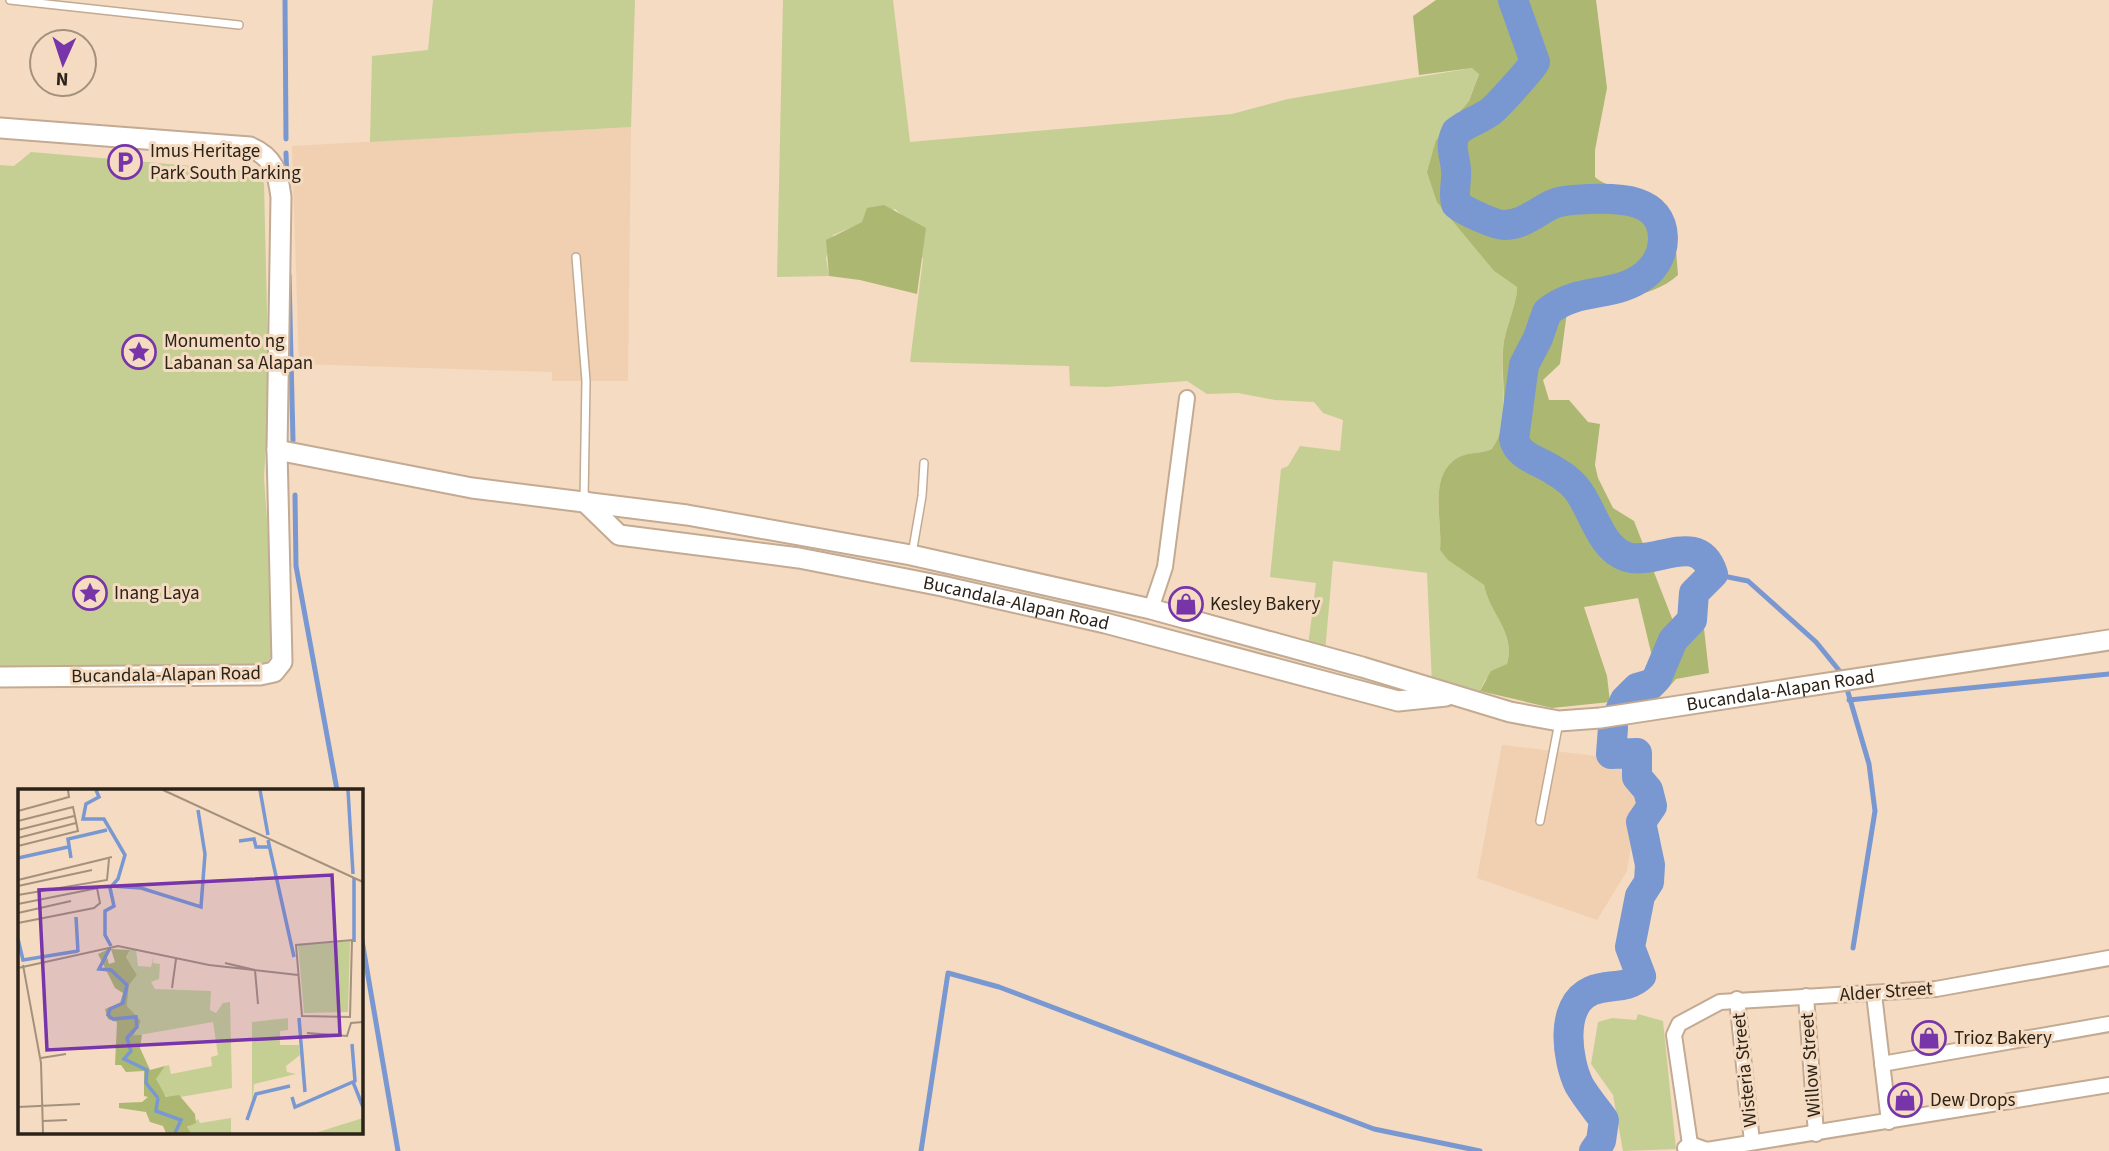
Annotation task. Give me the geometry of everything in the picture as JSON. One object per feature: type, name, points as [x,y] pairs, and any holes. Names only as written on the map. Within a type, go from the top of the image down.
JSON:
[{"type":"main road","name":"Bucandala-Alapan Road","points":[[0,128],[250,147],[264,153],[274,164],[281,197],[277,450],[282,662],[278,669],[260,675],[0,677]]},
{"type":"main road","name":"Bucandala-Alapan Road","points":[[277,450],[472,488],[584,501],[803,534],[912,555],[1152,610],[1510,712],[1559,721],[1600,718],[2109,640]]},
{"type":"main road","name":"Bucandala-Alapan Road","points":[[584,501],[619,535],[799,558],[955,589],[1105,623],[1398,701],[1449,693]]},
{"type":"street","points":[[1152,610],[1165,567],[1187,398]]},
{"type":"street","name":"Alder Street","points":[[1686,1147],[1674,1035],[1679,1024],[1720,1002],[1936,989],[2109,957]]},
{"type":"street","points":[[1874,994],[1889,1122]]},
{"type":"street","name":"Willow Street","points":[[1806,996],[1816,1134]]},
{"type":"street","name":"Wisteria Street","points":[[1737,999],[1752,1142]]},
{"type":"street","points":[[1882,1064],[2109,1024]]},
{"type":"street","points":[[1686,1147],[1707,1150],[2109,1085]]},
{"type":"lane","points":[[10,0],[239,25]]},
{"type":"lane","points":[[576,257],[586,381],[584,501]]},
{"type":"lane","points":[[912,555],[922,496],[924,463]]},
{"type":"lane","points":[[1540,821],[1559,721]]},
{"type":"shaded area","points":[[631,127],[628,381],[552,381],[552,372],[299,364],[292,146]]},
{"type":"shaded area","points":[[1502,745],[1631,760],[1638,800],[1627,871],[1597,920],[1477,878]]},
{"type":"green space","points":[[433,0],[635,0],[631,127],[370,142],[372,56],[428,50]]},
{"type":"green space","points":[[783,0],[893,0],[910,142],[1232,114],[1288,99],[1472,68],[1479,73],[1469,101],[1436,140],[1451,217],[1494,271],[1517,287],[1517,292],[1502,354],[1504,410],[1499,437],[1492,449],[1459,457],[1449,465],[1443,475],[1439,499],[1440,550],[1484,585],[1508,642],[1507,664],[1485,680],[1480,691],[1432,684],[1427,573],[1333,561],[1325,652],[1308,646],[1316,583],[1270,577],[1281,469],[1288,466],[1300,446],[1340,451],[1343,420],[1323,413],[1314,402],[1275,400],[1238,393],[1207,394],[1187,381],[1106,387],[1070,386],[1069,366],[910,362],[923,259],[905,218],[895,209],[833,235],[826,258],[829,276],[777,277]]},
{"type":"green space","points":[[1436,0],[1596,0],[1607,88],[1595,150],[1595,177],[1664,203],[1676,250],[1678,275],[1654,290],[1567,312],[1560,364],[1543,380],[1549,400],[1569,400],[1588,422],[1600,424],[1595,465],[1598,478],[1613,508],[1634,521],[1675,626],[1703,620],[1709,673],[1676,679],[1658,699],[1615,710],[1626,682],[1655,669],[1638,598],[1584,607],[1607,676],[1610,702],[1552,708],[1480,691],[1491,671],[1507,664],[1508,642],[1484,585],[1448,560],[1440,550],[1440,486],[1449,465],[1463,455],[1492,449],[1499,437],[1504,410],[1504,341],[1517,287],[1494,271],[1437,202],[1427,172],[1436,140],[1469,101],[1479,74],[1472,68],[1419,75],[1413,16]]},
{"type":"green space","points":[[31,152],[251,171],[264,183],[269,395],[264,477],[276,650],[267,662],[245,667],[0,670],[0,165],[14,166]]},
{"type":"green space","points":[[884,205],[926,228],[917,294],[860,280],[829,276],[826,240],[862,222],[867,208]]},
{"type":"green space","points":[[1638,1014],[1663,1021],[1676,1149],[1623,1151],[1613,1095],[1591,1064],[1598,1022],[1612,1018],[1636,1020]]},
{"type":"waterway","points":[[285,0],[286,139]]},
{"type":"waterway","points":[[1513,0],[1535,62],[1494,108],[1456,132],[1453,147],[1456,204],[1480,217],[1504,225],[1523,220],[1562,201],[1626,200],[1647,208],[1655,215],[1661,225],[1663,238],[1656,263],[1645,275],[1621,287],[1571,299],[1547,312],[1524,365],[1514,439],[1516,445],[1524,454],[1557,472],[1573,485],[1582,496],[1603,536],[1617,552],[1638,558],[1687,551],[1698,554],[1706,561],[1713,574],[1694,593],[1692,620],[1673,640],[1657,678],[1651,684],[1637,688],[1625,700],[1619,713]]},
{"type":"waterway","points":[[286,153],[287,182]]},
{"type":"waterway","points":[[289,275],[293,440]]},
{"type":"waterway","points":[[295,495],[296,566],[337,789]]},
{"type":"waterway","points":[[1713,574],[1748,581],[1816,642],[1842,674]]},
{"type":"waterway","points":[[1849,700],[2109,674]]},
{"type":"waterway","points":[[1847,689],[1869,764],[1875,811],[1853,948]]},
{"type":"waterway","points":[[1594,1151],[1601,1141],[1604,1120],[1579,1085],[1575,1074],[1569,1048],[1570,1020],[1581,998],[1591,991],[1624,985],[1641,976],[1630,947],[1640,896],[1649,882],[1650,865],[1641,822],[1652,806],[1648,790],[1637,777],[1637,753],[1611,754],[1613,728]]},
{"type":"waterway","points":[[362,941],[398,1151]]},
{"type":"waterway","points":[[921,1151],[948,973],[999,987],[1374,1129],[1480,1151]]},
{"type":"place","name":"Imus Heritage Park South Parking","points":[[125,162]]},
{"type":"place","name":"Monumento ng Labanan sa Alapan","points":[[139,352]]},
{"type":"place","name":"Inang Laya","points":[[90,593]]},
{"type":"place","name":"Kesley Bakery","points":[[1186,604]]},
{"type":"place","name":"Trioz Bakery","points":[[1929,1038]]},
{"type":"place","name":"Dew Drops","points":[[1905,1100]]}]
